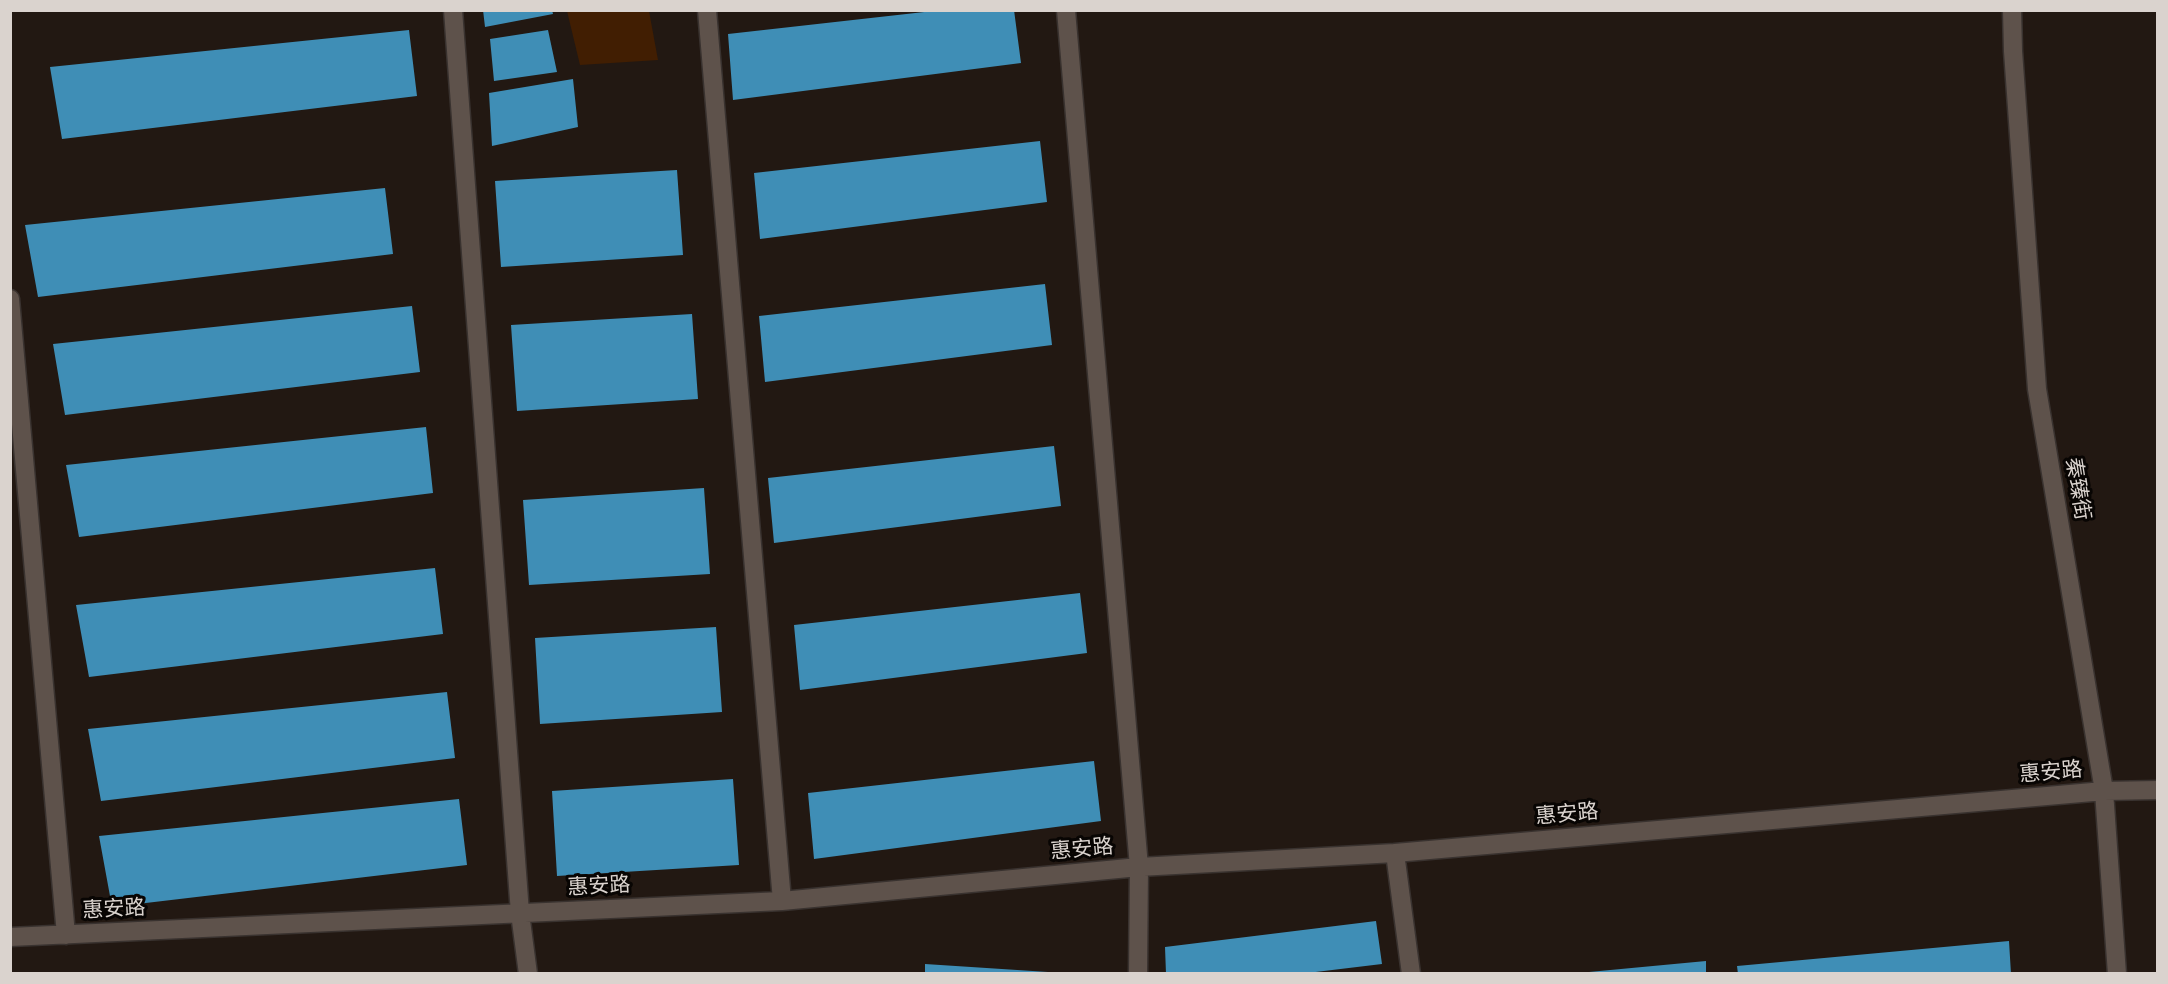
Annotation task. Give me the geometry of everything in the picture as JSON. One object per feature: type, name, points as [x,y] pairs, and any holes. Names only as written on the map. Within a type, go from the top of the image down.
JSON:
[{"type":"street","points":[[453,10],[520,913],[528,974]]},
{"type":"street","points":[[707,10],[782,901]]},
{"type":"street","points":[[1066,10],[1139,867],[1138,974]]},
{"type":"street","name":"秦臻街","points":[[2012,10],[2037,389],[2104,791],[2117,974]]},
{"type":"street","points":[[10,299],[66,935]]},
{"type":"street","name":"惠安路","points":[[10,938],[782,901],[1139,867],[1395,853],[2104,791],[2157,790]]},
{"type":"street","points":[[1395,853],[1411,974]]},
{"type":"shaded area","points":[[567,11],[649,11],[658,60],[580,65]]},
{"type":"building","points":[[483,10],[552,10],[553,14],[485,27]]},
{"type":"building","points":[[942,10],[1014,10],[1021,63],[733,100],[728,34]]},
{"type":"building","points":[[409,30],[417,96],[62,139],[50,67]]},
{"type":"building","points":[[548,30],[557,72],[494,81],[490,39]]},
{"type":"building","points":[[573,79],[578,127],[492,146],[489,93]]},
{"type":"building","points":[[1040,141],[1047,202],[760,239],[754,173]]},
{"type":"building","points":[[677,170],[683,255],[501,267],[495,181]]},
{"type":"building","points":[[385,188],[393,254],[38,297],[25,225]]},
{"type":"building","points":[[1045,284],[1052,345],[765,382],[759,316]]},
{"type":"building","points":[[412,306],[420,372],[65,415],[53,344]]},
{"type":"building","points":[[692,314],[698,399],[517,411],[511,325]]},
{"type":"building","points":[[426,427],[433,493],[79,537],[66,465]]},
{"type":"building","points":[[1054,446],[1061,506],[774,543],[768,478]]},
{"type":"building","points":[[704,488],[710,574],[529,585],[523,500]]},
{"type":"building","points":[[435,568],[443,634],[89,677],[76,605]]},
{"type":"building","points":[[1080,593],[1087,653],[800,690],[794,625]]},
{"type":"building","points":[[716,627],[722,712],[540,724],[535,638]]},
{"type":"building","points":[[447,692],[455,758],[101,801],[88,729]]},
{"type":"building","points":[[1094,761],[1101,821],[814,859],[808,793]]},
{"type":"building","points":[[733,779],[739,865],[557,876],[552,791]]},
{"type":"building","points":[[459,799],[467,865],[112,907],[99,836]]},
{"type":"building","points":[[1376,921],[1382,964],[1299,974],[1166,974],[1165,947]]},
{"type":"building","points":[[2009,941],[2011,974],[1738,974],[1737,966]]},
{"type":"building","points":[[1706,961],[1706,974],[1589,974],[1589,972]]},
{"type":"building","points":[[925,964],[1048,972],[1047,974],[925,974]]}]
